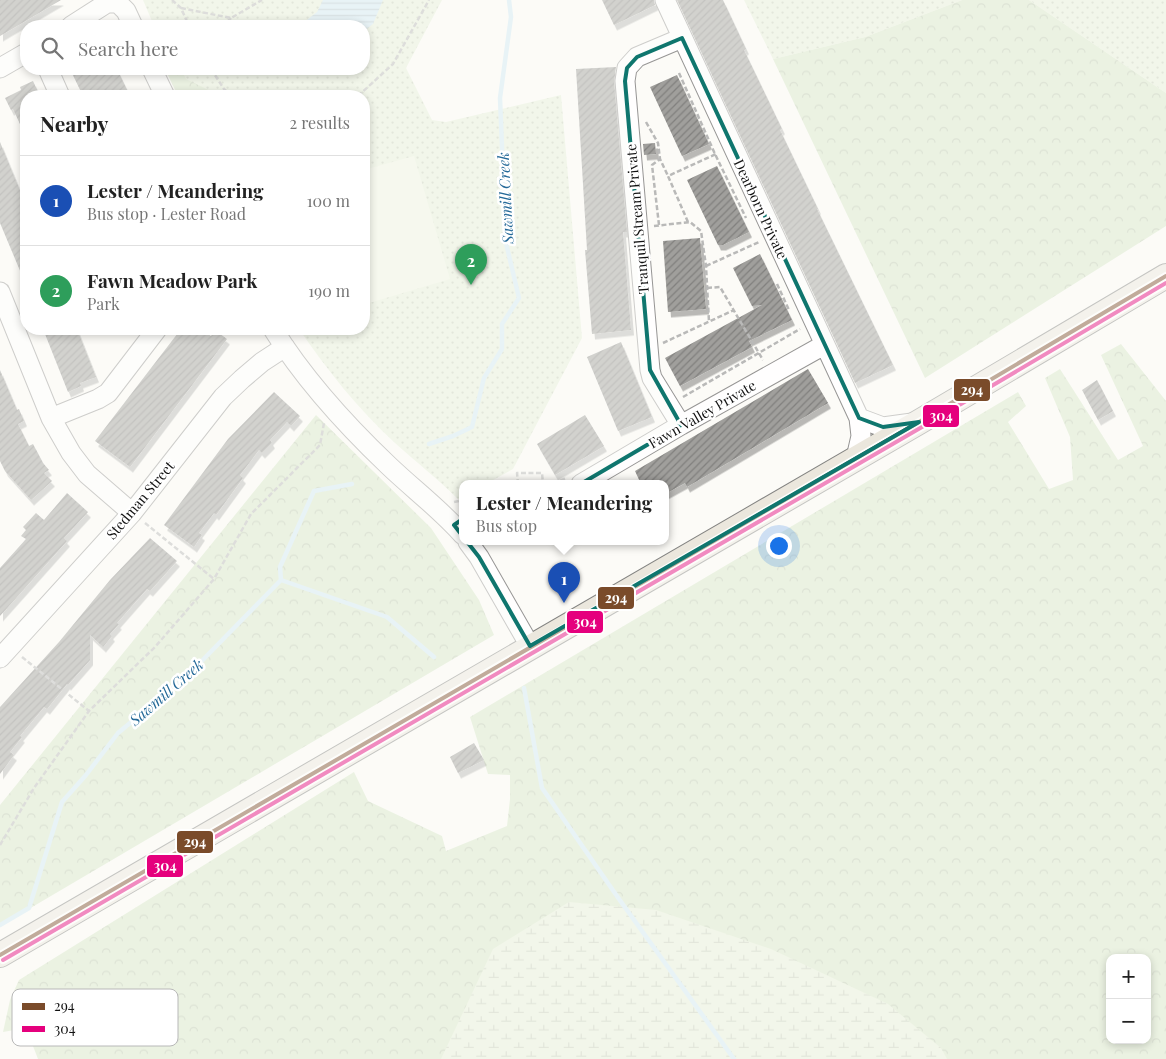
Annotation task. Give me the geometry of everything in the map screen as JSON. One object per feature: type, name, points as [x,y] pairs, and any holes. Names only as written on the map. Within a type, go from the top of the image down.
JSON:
[{"type":"main road","points":[[0,955],[919,422],[1166,276]]},
{"type":"street","name":"Dearborn Private","points":[[665,0],[674,41],[724,150],[817,348],[859,418],[861,436],[856,458]]},
{"type":"street","points":[[80,20],[107,3],[118,3],[126,11],[130,20]]},
{"type":"street","name":"Tranquil Stream Private","points":[[674,41],[636,57],[627,68],[625,81],[652,378],[681,425]]},
{"type":"street","points":[[0,68],[20,56]]},
{"type":"street","points":[[51,75],[57,90]]},
{"type":"street","points":[[155,75],[162,90]]},
{"type":"street","points":[[0,292],[51,418],[71,453],[87,474],[132,513]]},
{"type":"street","points":[[51,418],[108,393],[152,335]]},
{"type":"street","points":[[277,335],[350,428],[459,526]]},
{"type":"street","name":"Stedman Street","points":[[3,652],[132,513],[223,398],[248,373],[285,347]]},
{"type":"street","name":"Fawn Valley Private","points":[[588,480],[817,348]]},
{"type":"street","points":[[859,418],[883,427],[919,422]]},
{"type":"street","points":[[470,545],[530,646]]},
{"type":"path","points":[[172,0],[180,8],[186,20]]},
{"type":"path","points":[[180,8],[231,18],[262,0]]},
{"type":"path","points":[[365,90],[393,64],[428,0]]},
{"type":"path","points":[[674,41],[724,150],[750,224]]},
{"type":"path","points":[[215,75],[225,90]]},
{"type":"path","points":[[643,118],[658,143],[660,159],[688,222]]},
{"type":"path","points":[[668,176],[724,150]]},
{"type":"path","points":[[659,226],[652,165],[660,159]]},
{"type":"path","points":[[638,228],[690,222],[701,231],[706,266],[709,322]]},
{"type":"path","points":[[762,251],[766,239]]},
{"type":"path","points":[[706,266],[766,239]]},
{"type":"path","points":[[774,277],[790,312]]},
{"type":"path","points":[[707,288],[720,287],[771,374]]},
{"type":"path","points":[[648,350],[734,310]]},
{"type":"path","points":[[799,330],[817,348]]},
{"type":"path","points":[[0,845],[34,788],[89,711],[155,647],[214,579],[251,514],[320,445],[325,423],[321,415]]},
{"type":"path","points":[[518,480],[517,474],[542,473],[543,480]]},
{"type":"path","points":[[452,502],[459,501]]},
{"type":"path","points":[[132,513],[214,579]]},
{"type":"path","points":[[3,652],[89,711]]},
{"type":"highlighted area","points":[[682,38],[859,418],[883,427],[919,422],[530,646],[479,557],[454,525],[488,502],[545,498],[567,492],[681,425],[650,370],[625,81],[627,68],[637,57]]},
{"type":"green space","points":[[143,0],[442,0],[406,68],[432,120],[446,122],[561,95],[582,338],[513,469],[493,480],[459,480],[458,499],[368,417],[332,374],[303,335],[370,335],[370,90],[181,90],[174,75],[370,75],[370,20],[151,20]]},
{"type":"green space","points":[[744,0],[962,0],[865,37],[773,59]]},
{"type":"green space","points":[[962,0],[1029,0],[1166,93],[1166,226],[925,378],[773,59],[865,37]]},
{"type":"green space","points":[[1029,0],[1166,0],[1166,93]]},
{"type":"green space","points":[[168,75],[184,75],[186,79],[209,90],[175,90]]},
{"type":"green space","points":[[414,156],[450,279],[370,303],[370,168]]},
{"type":"green space","points":[[1121,344],[1166,401],[1166,1059],[38,1059],[33,1046],[178,1046],[178,989],[15,989],[19,980],[354,772],[368,801],[442,836],[446,851],[507,826],[510,775],[488,774],[470,717],[1018,392],[1026,406],[1008,422],[1049,489],[1073,480],[1070,437],[1045,378],[1060,369],[1118,460],[1143,446],[1101,355]]},
{"type":"green space","points":[[316,415],[431,528],[479,600],[494,635],[0,926],[0,805]]},
{"type":"green space","points":[[569,902],[656,910],[771,949],[888,1004],[941,1048],[947,1059],[441,1059],[493,949]]},
{"type":"green space","points":[[12,996],[12,1030],[3,1032],[10,1000]]},
{"type":"water","points":[[323,0],[383,0],[373,24],[370,26],[370,20],[307,20],[317,12]]},
{"type":"building","points":[[0,0],[61,0],[27,20],[20,20],[20,24],[0,36]]},
{"type":"building","points":[[602,0],[654,0],[655,5],[614,25]]},
{"type":"building","points":[[677,0],[723,0],[746,49],[744,50],[782,129],[780,130],[893,365],[855,383]]},
{"type":"building","points":[[616,67],[614,82],[627,232],[623,232],[631,330],[592,334],[585,250],[587,250],[576,69]]},
{"type":"building","points":[[73,75],[120,75],[127,90],[80,90]]},
{"type":"building","points":[[677,75],[709,144],[682,156],[650,87]]},
{"type":"building","points":[[33,81],[37,90],[21,90],[20,87]]},
{"type":"building","points":[[20,90],[20,124],[13,109],[11,110],[5,98]]},
{"type":"building","points":[[0,142],[20,190],[20,271],[0,223]]},
{"type":"building","points":[[655,143],[656,154],[644,155],[643,144]]},
{"type":"building","points":[[717,166],[749,232],[723,245],[718,245],[687,180]]},
{"type":"building","points":[[700,238],[706,309],[668,312],[663,241]]},
{"type":"building","points":[[760,254],[792,320],[749,341],[752,347],[680,386],[665,358],[762,305],[752,306],[733,268]]},
{"type":"building","points":[[45,335],[79,335],[96,377],[80,383],[81,386],[68,392]]},
{"type":"building","points":[[176,335],[222,335],[227,339],[130,467],[95,441]]},
{"type":"building","points":[[621,342],[652,417],[618,431],[587,357]]},
{"type":"building","points":[[808,369],[828,403],[687,487],[685,483],[669,492],[669,480],[639,480],[635,471]]},
{"type":"building","points":[[0,370],[17,410],[19,409],[24,421],[18,424],[29,446],[33,444],[49,470],[44,473],[52,481],[31,500],[5,471],[0,461]]},
{"type":"building","points":[[1097,380],[1113,411],[1098,420],[1082,390]]},
{"type":"building","points":[[274,392],[300,416],[291,426],[287,422],[270,440],[272,443],[262,453],[259,450],[240,475],[243,478],[216,515],[214,513],[199,533],[202,535],[194,547],[164,525],[228,439]]},
{"type":"building","points":[[585,415],[604,446],[555,475],[537,444]]},
{"type":"building","points":[[67,493],[88,512],[64,538],[67,541],[0,616],[0,568],[26,539],[21,536],[26,530],[23,527],[36,513],[44,520]]},
{"type":"building","points":[[150,538],[177,561],[150,591],[147,589],[117,623],[119,624],[110,634],[112,636],[103,647],[90,635],[90,660],[47,709],[44,707],[20,736],[22,737],[10,752],[14,755],[0,774],[0,707],[59,642],[110,580]]},
{"type":"building","points":[[474,743],[484,760],[458,773],[450,757]]},
{"type":"waterway","name":"Sawmill Creek","points":[[429,444],[472,427],[484,378],[502,349],[502,324],[519,298],[506,243],[500,98],[511,17],[509,0]]},
{"type":"waterway","name":"Sawmill Creek","points":[[0,925],[29,908],[62,802],[86,775],[118,733],[188,675],[281,580],[280,567],[314,491],[352,484]]},
{"type":"waterway","points":[[281,580],[387,617],[434,657]]},
{"type":"waterway","points":[[524,688],[542,788],[734,1059]]},
{"type":"transit line","name":"294","points":[[0,955],[919,422],[1166,276]]},
{"type":"transit line","name":"304","points":[[3,960],[922,427],[1166,283]]},
{"type":"place","name":"Fawn Meadow Park","points":[[471,285]]},
{"type":"place","name":"Lester / Meandering","points":[[564,603]]}]
